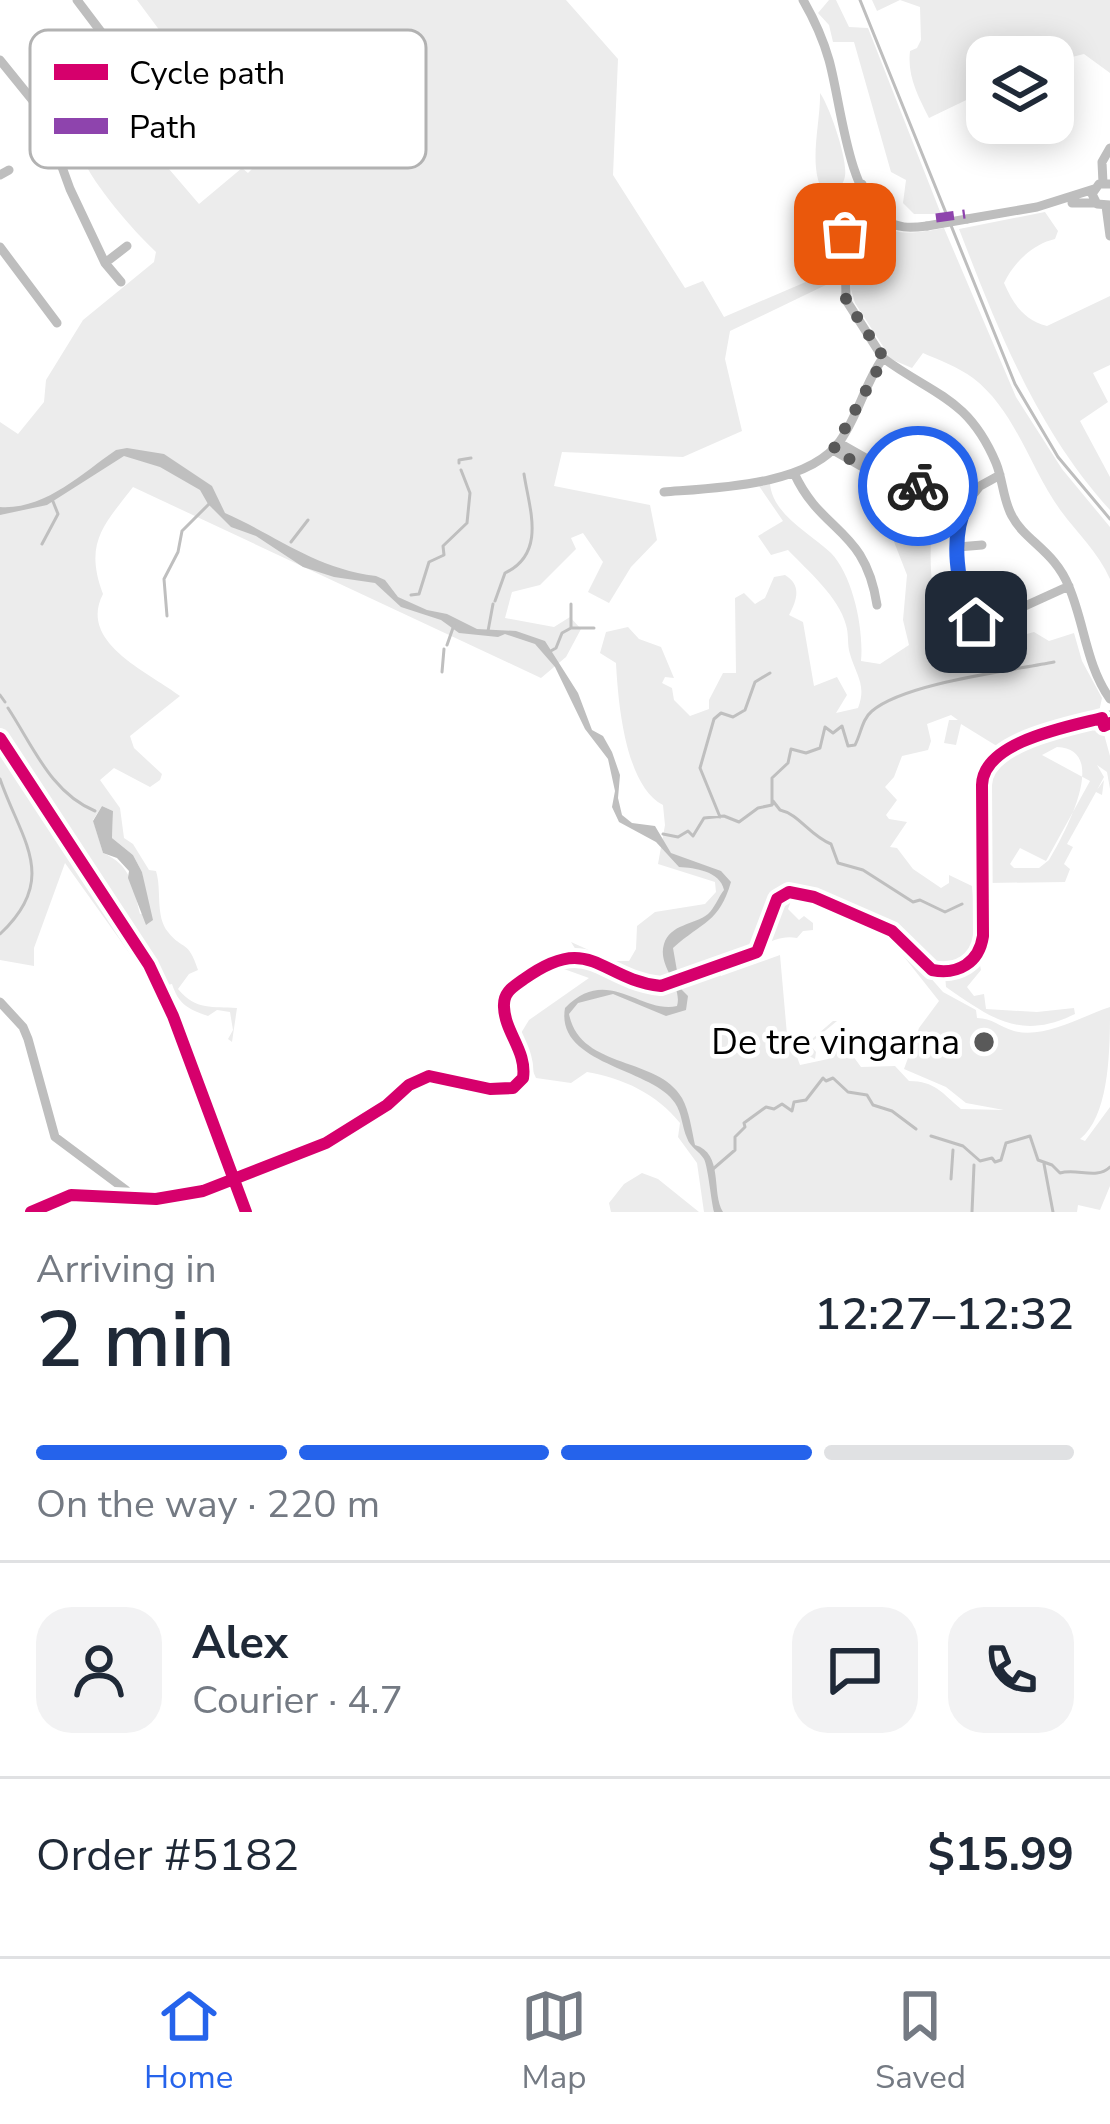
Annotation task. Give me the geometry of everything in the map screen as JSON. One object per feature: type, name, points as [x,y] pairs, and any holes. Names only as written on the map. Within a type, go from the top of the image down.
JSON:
[{"type":"street","points":[[77,0],[100,30]]},
{"type":"street","points":[[803,0],[824,43],[848,147],[862,184],[883,218],[902,227],[927,226],[1037,207],[1104,205]]},
{"type":"street","points":[[0,60],[30,97]]},
{"type":"street","points":[[1110,148],[1102,162],[1110,236]]},
{"type":"street","points":[[60,168],[105,263],[121,282]]},
{"type":"street","points":[[862,184],[846,193],[838,205],[845,239],[844,293],[852,312],[884,358],[933,387],[981,436],[1012,517],[1046,550],[1069,586],[1087,653],[1110,700]]},
{"type":"street","points":[[1037,207],[1102,185]]},
{"type":"street","points":[[105,263],[127,246]]},
{"type":"street","points":[[0,247],[57,322]]},
{"type":"street","points":[[664,492],[794,473],[815,465],[836,446],[884,358]]},
{"type":"street","points":[[909,439],[952,474],[955,488]]},
{"type":"street","points":[[836,446],[912,485],[943,492],[955,488],[971,497]]},
{"type":"street","points":[[794,473],[811,504],[851,538],[865,558],[877,605]]},
{"type":"street","points":[[1000,476],[971,497],[960,522],[958,547],[966,601],[974,620],[980,623],[1069,586]]},
{"type":"street","points":[[943,492],[943,496],[971,497]]},
{"type":"street","points":[[958,547],[982,545]]},
{"type":"street","points":[[966,601],[994,589]]},
{"type":"street","points":[[982,947],[982,785],[987,764],[1006,749],[1110,716]]},
{"type":"street","points":[[0,1002],[28,1039],[55,1137],[126,1190],[127,1198]]},
{"type":"street","points":[[31,1212],[71,1195],[156,1199],[203,1191],[316,1148],[417,1081],[434,1076]]},
{"type":"shaded area","points":[[137,0],[566,0],[618,59],[613,175],[685,288],[703,281],[724,317],[829,272],[832,282],[730,331],[725,359],[742,431],[683,457],[562,452],[554,486],[650,505],[657,540],[631,567],[609,603],[588,592],[603,562],[583,533],[571,538],[576,549],[540,585],[512,592],[505,618],[554,627],[570,617],[581,629],[566,657],[541,678],[133,487],[105,525],[96,548],[103,594],[100,627],[119,654],[180,696],[130,736],[134,748],[162,774],[160,780],[150,787],[114,768],[100,780],[120,808],[124,838],[149,870],[156,871],[164,926],[188,949],[198,970],[178,989],[198,1004],[237,1008],[232,1042],[228,1039],[233,1030],[230,1012],[217,1010],[208,1016],[181,1002],[172,984],[162,986],[148,979],[65,863],[34,948],[34,966],[0,960],[0,422],[18,434],[44,402],[46,380],[83,320],[154,262],[156,252],[88,168],[169,168],[199,204],[242,168],[248,173],[253,168],[426,168],[426,30],[159,30]],"holes":[[[102,806],[113,811],[112,838],[133,855],[142,872],[149,913],[140,914],[125,870],[103,853],[93,820]]]},
{"type":"shaded area","points":[[829,0],[836,0],[849,27],[868,28],[941,214],[914,214],[903,203],[906,180],[891,172],[854,42],[833,42],[829,25],[818,13]]},
{"type":"shaded area","points":[[872,0],[900,0],[877,11]]},
{"type":"shaded area","points":[[900,0],[1110,0],[1110,73],[1084,54],[1074,56],[1074,36],[966,36],[966,100],[929,118],[910,69],[910,51],[921,40],[920,7]]},
{"type":"shaded area","points":[[820,93],[845,168],[843,183],[828,198],[817,176]]},
{"type":"shaded area","points":[[855,196],[875,219],[893,230],[944,228],[1016,397],[1062,469],[1110,527],[1110,579],[1050,495],[1012,424],[988,391],[961,370],[923,353],[912,368],[886,357],[851,289],[853,254],[842,208],[846,199]]},
{"type":"shaded area","points":[[1045,212],[1058,231],[1055,239],[1025,255],[1004,283],[1020,310],[1047,326],[1110,296],[1110,365],[1093,373],[1108,402],[1080,421],[1110,477],[1110,510],[1061,446],[1021,377],[959,229]]},
{"type":"shaded area","points":[[116,450],[164,454],[212,486],[225,513],[315,559],[376,576],[398,597],[477,629],[516,631],[545,641],[578,693],[592,730],[603,736],[612,752],[620,775],[622,815],[632,823],[655,826],[671,853],[721,871],[731,882],[715,914],[673,948],[680,988],[688,996],[686,1010],[666,1016],[613,994],[578,1003],[569,1014],[588,1045],[656,1075],[682,1098],[695,1145],[710,1156],[723,1212],[714,1212],[704,1159],[688,1141],[675,1103],[664,1091],[575,1042],[566,1027],[565,1008],[595,990],[609,990],[663,1007],[677,1006],[664,944],[677,929],[708,914],[724,890],[712,875],[679,867],[656,842],[619,822],[612,807],[615,791],[608,759],[585,729],[555,667],[535,644],[505,634],[459,633],[441,620],[401,607],[375,583],[303,567],[256,536],[231,527],[200,490],[160,467],[124,456],[47,505],[0,515],[0,507],[47,497]]},
{"type":"shaded area","points":[[770,484],[785,514],[839,563],[855,604],[861,661],[880,664],[909,645],[903,620],[907,575],[891,534],[932,523],[931,575],[937,608],[964,651],[1034,632],[1049,641],[1074,633],[1082,661],[1102,698],[1099,712],[1000,748],[961,724],[956,745],[944,743],[949,720],[958,720],[951,715],[927,724],[928,750],[902,756],[885,787],[897,800],[886,815],[907,822],[890,847],[897,848],[913,869],[941,888],[949,883],[949,875],[972,886],[978,949],[970,959],[945,969],[908,952],[943,992],[976,1010],[977,1018],[1026,1033],[1110,1007],[1103,1098],[1080,1139],[1085,1141],[1110,1107],[1110,1186],[1100,1210],[1078,1205],[1077,1212],[704,1212],[697,1163],[678,1137],[680,1123],[661,1104],[626,1083],[587,1072],[571,1083],[536,1078],[518,1038],[529,1020],[589,978],[550,964],[583,961],[571,942],[613,961],[629,961],[636,949],[637,926],[655,912],[705,904],[716,892],[715,882],[658,864],[665,825],[663,805],[650,795],[632,762],[616,663],[600,653],[606,632],[628,627],[639,639],[661,647],[674,678],[665,677],[662,683],[672,688],[674,700],[690,716],[709,709],[723,673],[736,673],[735,598],[744,593],[755,604],[765,598],[774,577],[785,575],[796,588],[789,615],[803,622],[814,686],[837,677],[847,695],[836,713],[858,708],[861,686],[842,615],[822,585],[788,550],[771,555],[758,536],[783,521],[759,486]],"holes":[[[797,885],[886,934],[939,1001],[919,1028],[904,1069],[946,1087],[966,1103],[1004,1110],[961,1109],[932,1086],[909,1081],[895,1066],[861,1067],[847,1048],[838,1049],[828,1059],[800,1065],[797,1057],[815,1059],[809,1044],[837,1021],[812,1039],[788,1046],[780,955],[721,976],[719,969],[683,980],[681,972],[705,962],[735,960],[773,941],[813,930],[813,923],[804,916],[799,920],[788,909],[791,901],[798,901],[793,887]]]},
{"type":"shaded area","points":[[1101,723],[1110,756],[1110,789],[1107,772],[1097,765],[1104,777],[1097,790],[1104,780],[1102,795],[1096,792],[1067,844],[1073,847],[1064,864],[1070,869],[1065,882],[987,883],[986,772],[1002,754]],"holes":[[[1057,747],[1073,751],[1082,777],[1042,755]],[[1082,777],[1090,781],[1073,812]],[[1073,812],[1049,860],[1039,868],[1010,864],[1020,848],[1046,861]]]},
{"type":"shaded area","points":[[102,806],[113,811],[112,838],[133,855],[142,872],[153,920],[146,925],[129,871],[117,858],[103,853],[93,821]]},
{"type":"shaded area","points":[[978,955],[981,970],[967,987],[974,996],[984,994],[986,1009],[1074,1008],[1075,1014],[1038,1026],[1007,1022],[977,1008],[946,987],[945,975],[964,969]]},
{"type":"shaded area","points":[[642,1173],[658,1179],[699,1212],[611,1212],[609,1203],[624,1184]]},
{"type":"waterway","points":[[459,463],[471,458]]},
{"type":"waterway","points":[[411,595],[419,594],[429,562],[444,555],[443,546],[467,523],[470,493],[461,470]]},
{"type":"waterway","points":[[495,601],[505,573],[518,564],[531,542],[524,474]]},
{"type":"waterway","points":[[42,544],[58,514],[52,499]]},
{"type":"waterway","points":[[167,616],[164,579],[178,552],[182,531],[209,504]]},
{"type":"waterway","points":[[291,542],[308,520]]},
{"type":"waterway","points":[[488,631],[493,604]]},
{"type":"waterway","points":[[571,604],[571,627]]},
{"type":"waterway","points":[[447,645],[454,625]]},
{"type":"waterway","points":[[549,652],[571,628],[594,628]]},
{"type":"waterway","points":[[442,672],[444,649]]},
{"type":"waterway","points":[[663,834],[678,837],[688,831],[693,836],[704,818],[724,816],[739,822],[758,808],[772,805],[772,778],[788,763],[791,749],[806,753],[820,748],[825,727],[833,733],[842,726],[848,746],[855,745],[869,714],[887,701],[959,679],[1054,662]]},
{"type":"waterway","points":[[720,817],[700,768],[714,719],[721,713],[733,717],[745,710],[755,682],[770,673]]},
{"type":"waterway","points":[[0,695],[5,702]]},
{"type":"waterway","points":[[8,708],[55,781],[95,811]]},
{"type":"waterway","points":[[0,779],[25,840],[32,876],[18,914],[0,934]]},
{"type":"waterway","points":[[773,801],[831,844],[838,863],[863,870],[913,902],[920,900],[945,912],[962,904]]},
{"type":"waterway","points":[[713,1169],[735,1150],[735,1137],[744,1123],[766,1107],[782,1104],[792,1111],[794,1102],[806,1100],[823,1078],[833,1078],[848,1092],[867,1095],[873,1105],[892,1111],[916,1129]]},
{"type":"waterway","points":[[931,1136],[963,1146],[980,1161],[992,1158],[995,1162],[1001,1160],[1006,1143],[1030,1136],[1038,1160],[1060,1173],[1099,1173],[1110,1167]]},
{"type":"waterway","points":[[951,1179],[953,1150]]},
{"type":"waterway","points":[[1044,1164],[1053,1212]]},
{"type":"waterway","points":[[972,1212],[974,1165]]},
{"type":"tram line","points":[[860,0],[1015,384],[1058,457],[1110,519]]},
{"type":"marked path","points":[[936,218],[965,214]]},
{"type":"cycle path","points":[[31,1212],[71,1195],[156,1199],[203,1191],[326,1143],[429,1076],[490,1089],[513,1088],[523,1078],[523,1068],[504,1002],[524,979],[547,965],[580,958],[661,986],[757,952],[777,899],[789,892],[814,897],[892,931],[932,970],[959,969],[972,960],[983,936],[982,785],[986,770],[1011,747],[1029,739],[1102,718],[1104,726],[1110,723]]},
{"type":"cycle path","points":[[0,738],[149,965],[173,1016],[246,1212]]},
{"type":"way so far","points":[[845,234],[846,300],[884,358],[833,450],[868,470],[918,486]]},
{"type":"place","name":"De tre vingarna","points":[[984,1042]]},
{"type":"route","points":[[918,486],[968,501],[960,522],[958,555],[966,603],[976,622]]}]
